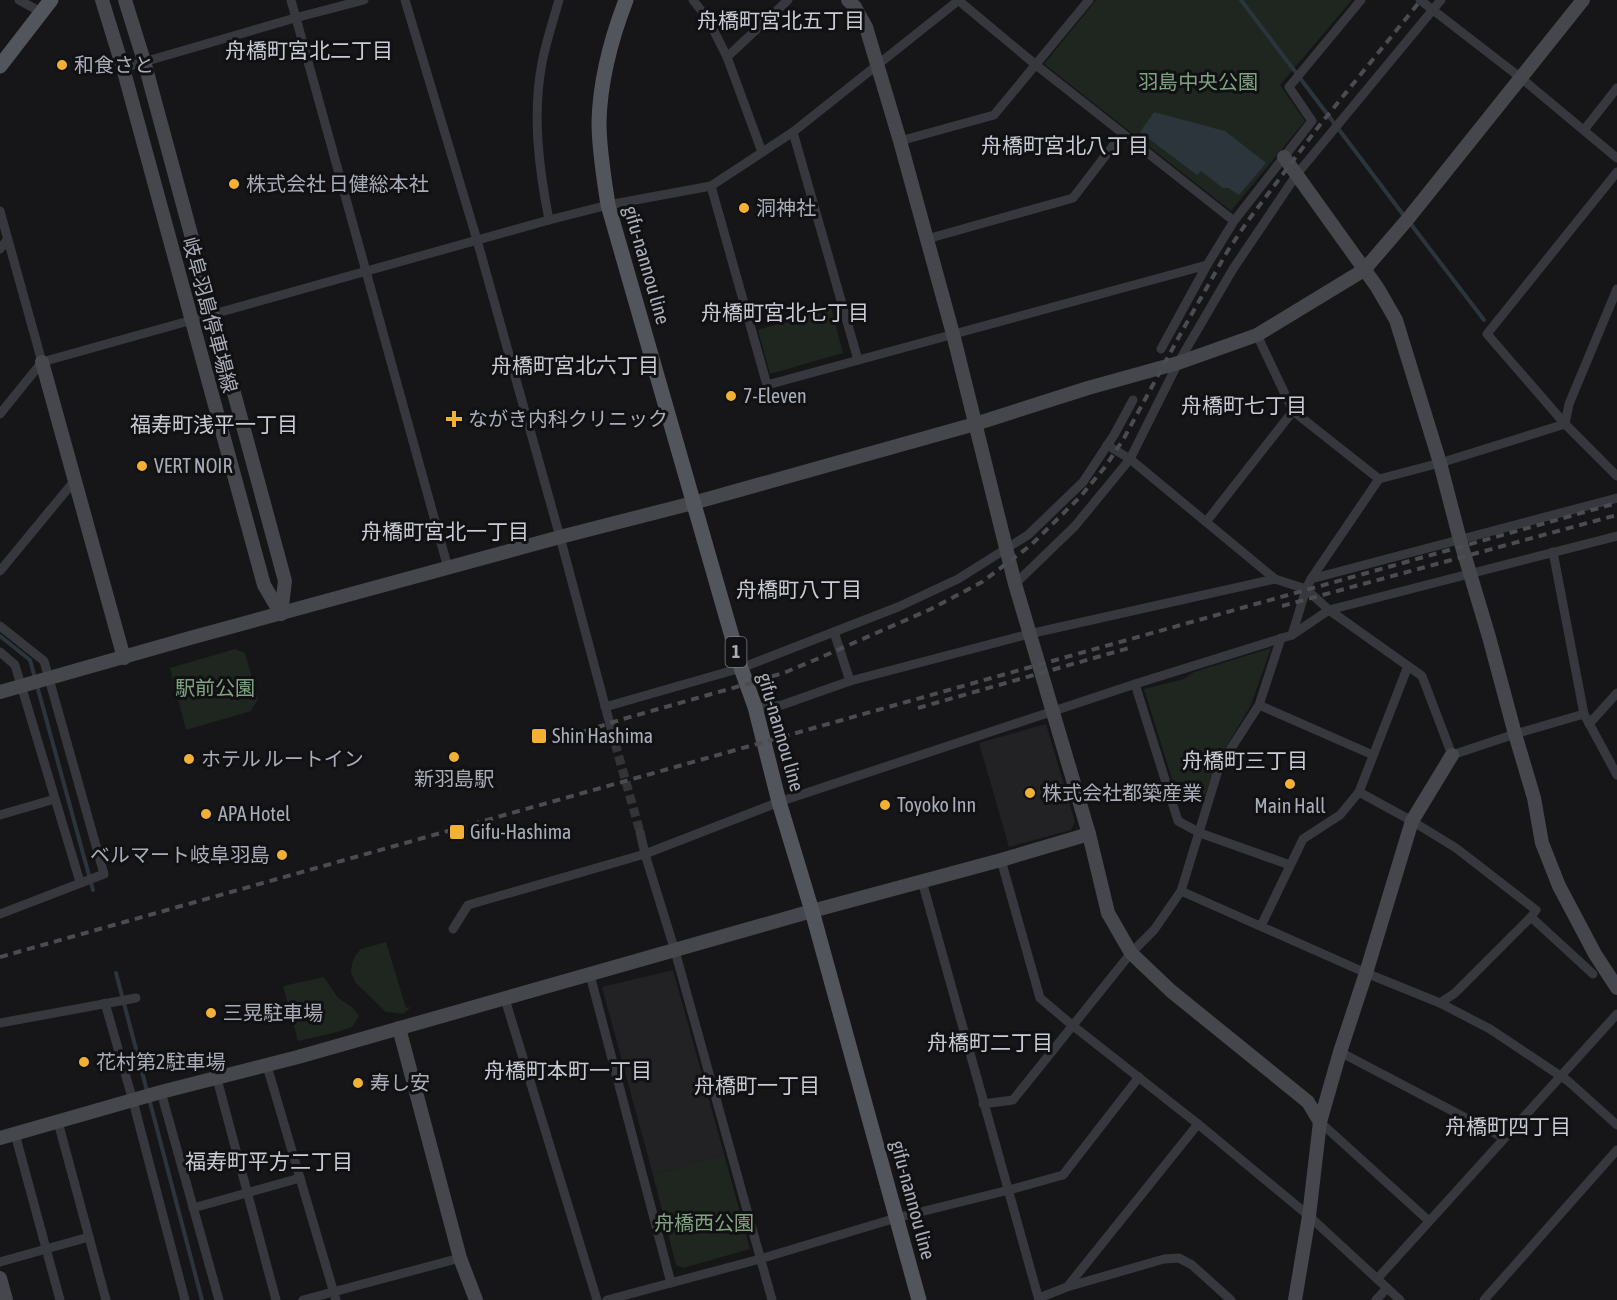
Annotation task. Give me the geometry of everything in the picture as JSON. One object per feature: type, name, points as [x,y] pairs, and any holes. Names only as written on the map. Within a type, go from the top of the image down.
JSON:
[{"type":"main road","name":"gifu-nannou line","points":[[626,0],[613,36],[601,92],[599,122],[608,206],[741,668],[755,707],[779,802],[812,911],[919,1300]]},
{"type":"main road","points":[[0,66],[46,6]]},
{"type":"street","points":[[19,0],[46,6]]},
{"type":"street","name":"岐阜羽島停車場線","points":[[102,0],[123,68],[264,585],[281,614]]},
{"type":"street","name":"岐阜羽島停車場線","points":[[126,0],[285,581],[281,614]]},
{"type":"street","points":[[291,0],[448,568]]},
{"type":"street","points":[[123,68],[364,0]]},
{"type":"street","points":[[405,0],[477,240],[615,743]]},
{"type":"street","points":[[549,220],[541,182],[538,97],[542,63],[559,0]]},
{"type":"street","points":[[693,0],[708,19],[727,57],[762,152]]},
{"type":"street","points":[[727,57],[788,0]]},
{"type":"street","points":[[848,0],[855,7],[866,27],[900,141],[953,334],[1015,584],[1089,834],[1108,913],[1131,953],[1171,991],[1308,1102],[1320,1122],[1429,1221]]},
{"type":"street","points":[[0,414],[42,362],[549,220],[711,186],[793,132],[959,0],[1036,65],[1234,221]]},
{"type":"street","points":[[900,141],[994,115],[1089,0]]},
{"type":"street","points":[[1161,349],[1234,221],[1312,121],[1289,87],[1361,0]]},
{"type":"street","points":[[1420,0],[1521,78],[1617,158]]},
{"type":"street","points":[[1015,584],[1075,526],[1130,459],[1178,363],[1233,269],[1297,174],[1441,0]]},
{"type":"street","points":[[0,692],[975,424],[1088,388],[1178,363],[1257,335],[1364,270],[1407,220],[1583,0]]},
{"type":"street","points":[[1584,130],[1617,88]]},
{"type":"street","points":[[793,132],[858,360]]},
{"type":"street","points":[[927,239],[1073,198],[1122,134]]},
{"type":"street","points":[[1284,157],[1377,287],[1396,320],[1440,463],[1534,798],[1542,843],[1558,886],[1595,954],[1617,988]]},
{"type":"street","points":[[1617,172],[1487,334],[1565,424],[1617,476]]},
{"type":"street","points":[[711,186],[767,385],[1207,265]]},
{"type":"street","points":[[0,211],[124,658]]},
{"type":"street","points":[[0,249],[8,240]]},
{"type":"street","points":[[1565,424],[1569,404],[1617,289]]},
{"type":"street","points":[[1257,335],[1293,411],[1379,479]]},
{"type":"street","points":[[605,707],[741,668],[898,608],[958,579],[1028,535],[1083,482],[1133,400]]},
{"type":"street","points":[[1206,522],[1293,411]]},
{"type":"street","points":[[1292,634],[1311,579],[1379,479],[1440,463],[1565,424]]},
{"type":"street","points":[[1107,445],[1130,459],[1275,579],[1306,589],[1329,610],[1422,676],[1452,755]]},
{"type":"street","points":[[0,571],[75,480]]},
{"type":"street","points":[[1311,579],[1617,498]]},
{"type":"street","points":[[453,929],[468,905],[645,854],[779,802],[1281,638],[1292,634],[1329,610],[1617,536]]},
{"type":"street","points":[[1553,552],[1584,714],[1617,775]]},
{"type":"street","points":[[755,707],[782,705],[850,681],[1029,634],[1275,579]]},
{"type":"street","points":[[0,626],[44,661],[45,680],[104,874],[0,914]]},
{"type":"street","points":[[834,632],[850,681]]},
{"type":"street","points":[[983,1104],[1013,1100],[1131,953],[1154,930],[1181,891],[1219,767],[1259,705],[1281,638]]},
{"type":"street","points":[[0,652],[15,665],[25,685],[55,798],[82,882]]},
{"type":"street","points":[[1261,926],[1303,839],[1340,815],[1359,792],[1408,666]]},
{"type":"street","points":[[1135,684],[1178,821],[1200,833],[1290,865]]},
{"type":"street","points":[[1589,724],[1617,693]]},
{"type":"street","points":[[1259,705],[1373,755]]},
{"type":"street","points":[[1295,1300],[1309,1216],[1320,1122],[1412,821],[1452,755],[1584,714]]},
{"type":"street","points":[[1359,792],[1456,848],[1536,910],[1455,993],[1440,1003]]},
{"type":"street","points":[[0,814],[55,798]]},
{"type":"street","points":[[640,832],[772,1300]]},
{"type":"street","points":[[0,1138],[148,1096],[267,1066],[1089,834]]},
{"type":"street","points":[[1001,860],[1040,998],[1309,1216],[1400,1300]]},
{"type":"street","points":[[922,881],[1039,1299],[1067,1287],[1164,1259],[1179,1258],[1192,1265],[1231,1300]]},
{"type":"street","points":[[1181,891],[1366,973],[1440,1003],[1490,1029],[1560,1075],[1617,1125]]},
{"type":"street","points":[[1531,917],[1593,974]]},
{"type":"street","points":[[590,975],[671,1283]]},
{"type":"street","points":[[0,1023],[133,998]]},
{"type":"street","points":[[505,999],[597,1300]]},
{"type":"street","points":[[105,1003],[148,1096],[193,1208],[219,1300]]},
{"type":"street","points":[[1377,1279],[1617,1014]]},
{"type":"street","points":[[399,1028],[460,1258],[476,1300]]},
{"type":"street","points":[[1340,1052],[1504,1138]]},
{"type":"street","points":[[267,1066],[335,1296]]},
{"type":"street","points":[[607,1300],[760,1259],[896,1218],[1063,1175],[1139,1077]]},
{"type":"street","points":[[217,1079],[276,1300]]},
{"type":"street","points":[[148,1096],[185,1300]]},
{"type":"street","points":[[58,1122],[106,1300]]},
{"type":"street","points":[[1067,1287],[1198,1124]]},
{"type":"street","points":[[15,1134],[60,1300]]},
{"type":"street","points":[[1484,1300],[1617,1150]]},
{"type":"street","points":[[193,1208],[300,1178]]},
{"type":"street","points":[[0,1262],[89,1237]]},
{"type":"street","points":[[303,1300],[335,1296],[460,1258]]},
{"type":"street","points":[[0,1278],[6,1300]]},
{"type":"street","points":[[1376,1300],[1387,1288]]},
{"type":"shaded area","points":[[1154,112],[1225,131],[1266,163],[1239,195],[1228,188],[1223,188],[1201,171],[1197,175],[1140,132]]},
{"type":"shaded area","points":[[1046,724],[1075,822],[1071,830],[1009,847],[979,743]]},
{"type":"shaded area","points":[[673,970],[724,1154],[653,1175],[602,987]]},
{"type":"green space","name":"羽島中央公園","points":[[1096,0],[1352,0],[1280,85],[1305,121],[1231,211],[1044,64]]},
{"type":"green space","points":[[831,307],[843,353],[770,374],[758,330]]},
{"type":"green space","points":[[1271,648],[1251,705],[1215,766],[1202,804],[1178,798],[1144,689],[1184,679],[1194,672]]},
{"type":"green space","name":"駅前公園","points":[[235,649],[245,653],[258,699],[251,711],[186,730],[170,668]]},
{"type":"green space","points":[[386,942],[406,1008],[411,1007],[403,1014],[386,1012],[355,982],[351,972],[355,956],[361,949]]},
{"type":"green space","points":[[324,977],[338,998],[352,1007],[359,1016],[352,1027],[298,1041],[283,986]]},
{"type":"green space","name":"舟橋西公園","points":[[724,1154],[750,1249],[683,1268],[676,1265],[653,1175]]},
{"type":"waterway","points":[[1241,0],[1405,217]]},
{"type":"waterway","points":[[1410,223],[1484,320]]},
{"type":"waterway","points":[[0,636],[30,660],[93,890]]},
{"type":"waterway","points":[[116,973],[202,1300]]},
{"type":"tunnel","points":[[615,743],[640,832]]},
{"type":"railway","points":[[557,740],[786,672],[931,609],[982,582],[1031,545],[1080,497],[1105,467],[1123,440],[1227,252],[1247,222],[1319,126],[1421,0]]},
{"type":"railway","points":[[0,957],[1617,503]]},
{"type":"railway","points":[[1282,606],[1617,515]]},
{"type":"railway","points":[[918,708],[1129,648]]},
{"type":"place","name":"和食さと","points":[[62,65]]},
{"type":"place","name":"株式会社 日健総本社","points":[[234,184]]},
{"type":"place","name":"洞神社","points":[[744,208]]},
{"type":"place","name":"7-Eleven","points":[[731,396]]},
{"type":"place","name":"ながき内科クリニック","points":[[454,419]]},
{"type":"place","name":"VERT NOIR","points":[[142,466]]},
{"type":"place","name":"Shin Hashima","points":[[539,736]]},
{"type":"place","name":"新羽島駅","points":[[454,757]]},
{"type":"place","name":"ホテル ルートイン","points":[[189,759]]},
{"type":"place","name":"Main Hall","points":[[1290,784]]},
{"type":"place","name":"株式会社都築産業","points":[[1030,793]]},
{"type":"place","name":"Toyoko Inn","points":[[885,805]]},
{"type":"place","name":"APA Hotel","points":[[206,814]]},
{"type":"place","name":"Gifu-Hashima","points":[[457,832]]},
{"type":"place","name":"ベルマート岐阜羽島","points":[[282,855]]},
{"type":"place","name":"三晃駐車場","points":[[211,1013]]},
{"type":"place","name":"花村第2駐車場","points":[[84,1062]]},
{"type":"place","name":"寿し安","points":[[358,1083]]},
{"type":"district","name":"舟橋町宮北五丁目","points":[[781,21]]},
{"type":"district","name":"舟橋町宮北二丁目","points":[[309,51]]},
{"type":"district","name":"舟橋町宮北八丁目","points":[[1065,146]]},
{"type":"district","name":"舟橋町宮北七丁目","points":[[785,313]]},
{"type":"district","name":"舟橋町宮北六丁目","points":[[575,366]]},
{"type":"district","name":"舟橋町七丁目","points":[[1244,406]]},
{"type":"district","name":"福寿町浅平一丁目","points":[[214,425]]},
{"type":"district","name":"舟橋町宮北一丁目","points":[[445,532]]},
{"type":"district","name":"舟橋町八丁目","points":[[799,590]]},
{"type":"district","name":"舟橋町三丁目","points":[[1245,761]]},
{"type":"district","name":"舟橋町二丁目","points":[[990,1043]]},
{"type":"district","name":"舟橋町本町一丁目","points":[[568,1071]]},
{"type":"district","name":"舟橋町一丁目","points":[[757,1086]]},
{"type":"district","name":"舟橋町四丁目","points":[[1508,1127]]},
{"type":"district","name":"福寿町平方二丁目","points":[[269,1162]]}]
